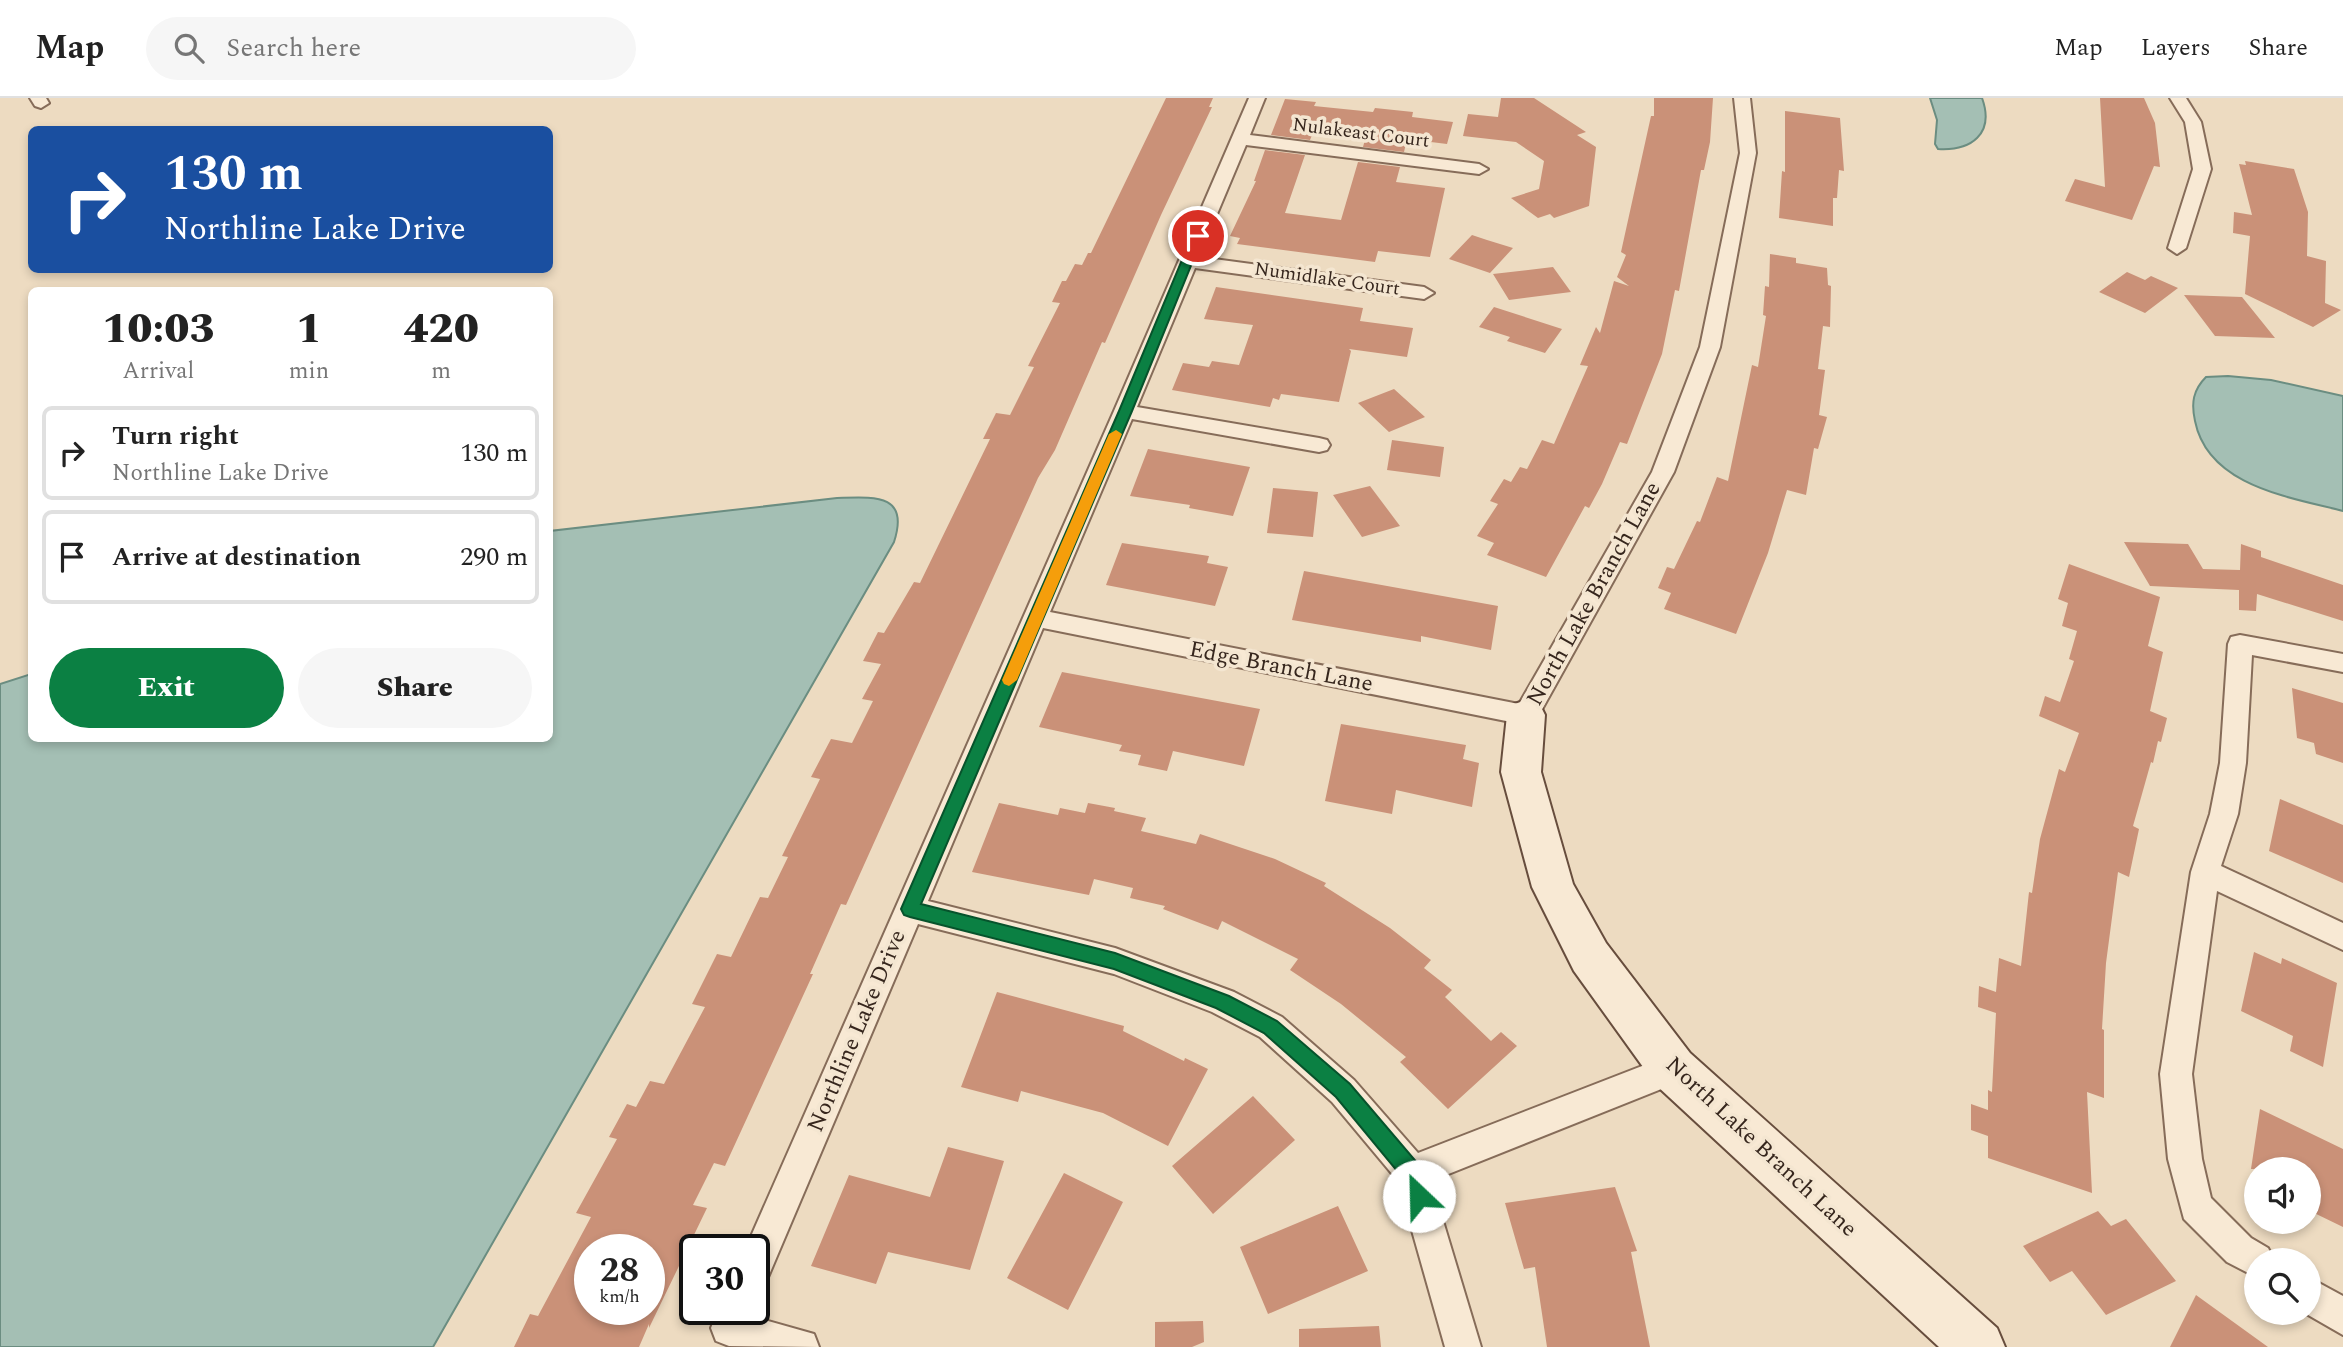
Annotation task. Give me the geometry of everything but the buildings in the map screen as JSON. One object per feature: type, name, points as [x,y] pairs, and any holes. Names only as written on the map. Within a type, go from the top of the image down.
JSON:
[{"type":"street","name":"Northline Lake Drive","points":[[770,1234],[1258,98]]},
{"type":"street","name":"North Lake Branch Lane","points":[[1742,98],[1748,153],[1710,347],[1663,472],[1526,715],[1521,772],[1553,887],[1590,957],[1673,1069],[1978,1347]]},
{"type":"street","points":[[2177,248],[2202,169],[2193,122],[2178,98]]},
{"type":"street","name":"Nulakeast Court","points":[[1239,139],[1479,169]]},
{"type":"street","name":"Numidlake Court","points":[[1187,261],[1424,293]]},
{"type":"street","points":[[1125,411],[1319,445]]},
{"type":"street","name":"Edge Branch Lane","points":[[1036,618],[1526,715]]},
{"type":"street","points":[[2244,1253],[2196,1207],[2185,1158],[2176,1073],[2205,872],[2224,814],[2234,764],[2240,644],[2343,663]]},
{"type":"street","points":[[2205,872],[2343,936]]},
{"type":"street","points":[[910,909],[1115,961],[1235,1008],[1271,1027],[1343,1091],[1412,1172],[1463,1347]]},
{"type":"street","points":[[1412,1172],[1673,1069]]},
{"type":"street","points":[[2321,1303],[2343,1317]]},
{"type":"street","points":[[729,1328],[801,1347]]},
{"type":"shaded area","points":[[1930,98],[1982,98],[1985,121],[1977,138],[1961,147],[1938,149],[1935,144],[1937,120]]},
{"type":"shaded area","points":[[2206,377],[2271,380],[2343,396],[2343,511],[2276,494],[2233,474],[2216,461],[2203,443],[2195,421],[2193,403],[2198,387]]},
{"type":"shaded area","points":[[837,498],[885,501],[893,506],[898,526],[894,542],[433,1347],[0,1347],[0,684],[28,675],[28,742],[553,742],[553,531]]},
{"type":"slow traffic","points":[[1009,680],[1116,434]]},
{"type":"route","points":[[1198,236],[910,909],[1115,961],[1223,1002],[1271,1027],[1343,1091],[1412,1172],[1419,1196]]}]
